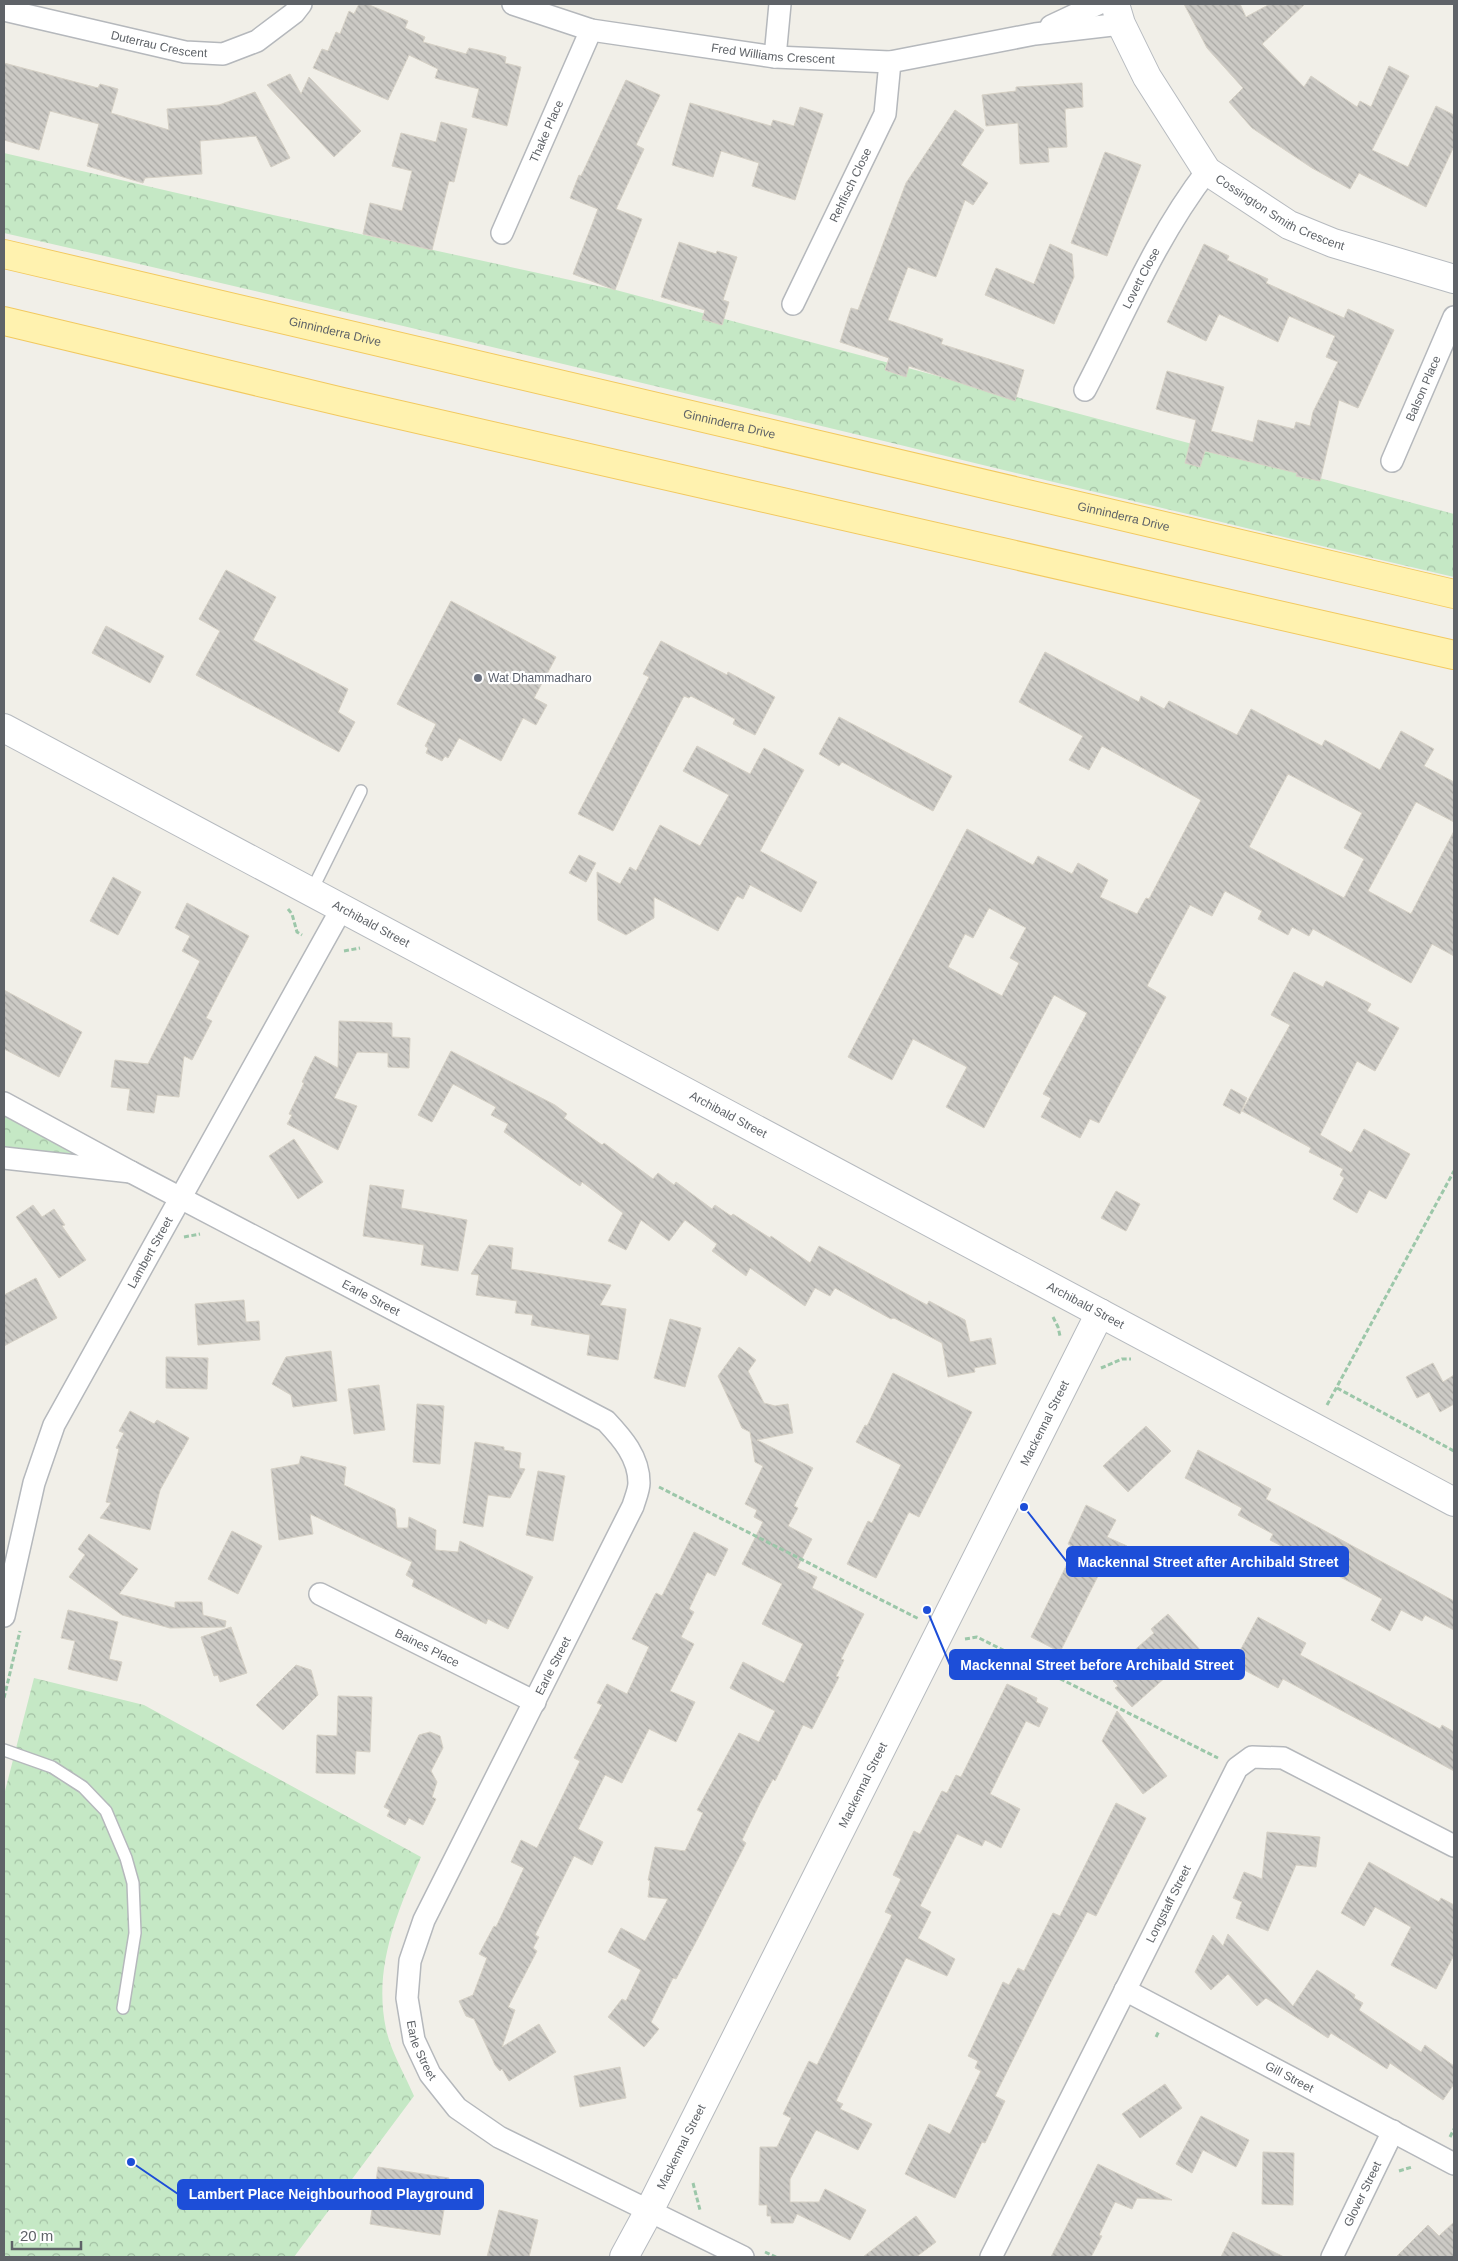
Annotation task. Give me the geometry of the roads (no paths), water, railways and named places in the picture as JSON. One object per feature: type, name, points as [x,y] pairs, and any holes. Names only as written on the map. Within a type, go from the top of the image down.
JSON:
[{"type":"main road","name":"Ginninderra Drive","points":[[4,254],[1454,594]]},
{"type":"main road","points":[[4,321],[333,399],[1454,655]]},
{"type":"street","name":"Duterrau Crescent","points":[[4,10],[185,52],[223,54],[257,41],[294,13],[301,4]]},
{"type":"street","name":"Fred Williams Crescent","points":[[513,4],[591,30],[775,57],[890,62],[1035,34],[1118,14]]},
{"type":"street","points":[[775,57],[780,4]]},
{"type":"street","name":"Fred Williams Crescent","points":[[1035,34],[1098,4]]},
{"type":"street","name":"Cossington Smith Crescent","points":[[1118,14],[1147,77],[1207,171],[1289,225],[1333,243],[1454,279]]},
{"type":"street","name":"Thake Place","points":[[502,233],[591,30]]},
{"type":"street","name":"Rehfisch Close","points":[[793,304],[885,114],[890,62]]},
{"type":"street","name":"Lovett Close","points":[[1085,390],[1158,248],[1189,194],[1207,171]]},
{"type":"street","name":"Balson Place","points":[[1392,461],[1454,317]]},
{"type":"street","name":"Archibald Street","points":[[4,728],[1454,1502]]},
{"type":"street","name":"Lambert Street","points":[[13,1620],[11,1549],[54,1425],[342,908]]},
{"type":"street","name":"Earle Street","points":[[4,1103],[221,1220],[606,1421],[626,1441],[636,1465],[639,1483],[633,1506],[424,1920],[410,1961],[407,1998],[414,2040],[430,2074],[457,2108],[499,2137],[743,2257]]},
{"type":"street","name":"Earle Street","points":[[4,1158],[131,1172]]},
{"type":"street","name":"Mackennal Street","points":[[624,2257],[649,2211],[1100,1313]]},
{"type":"street","name":"Baines Place","points":[[320,1594],[534,1702]]},
{"type":"street","name":"Longstaff Street","points":[[991,2257],[1236,1768],[1252,1758],[1283,1758],[1454,1846]]},
{"type":"street","name":"Gill Street","points":[[1125,1990],[1454,2164]]},
{"type":"street","name":"Glover Street","points":[[1332,2257],[1393,2132]]},
{"type":"lane","points":[[311,892],[361,791]]},
{"type":"lane","points":[[4,1750],[52,1767],[83,1787],[106,1811],[126,1858],[133,1883],[136,1933],[123,2008]]},
{"type":"place","name":"Wat Dhammadharo","points":[[478,678]]},
{"type":"place","name":"Mackennal Street after Archibald Street","points":[[1024,1507]]},
{"type":"place","name":"Mackennal Street before Archibald Street","points":[[927,1610]]},
{"type":"place","name":"Lambert Place Neighbourhood Playground","points":[[131,2162]]}]
